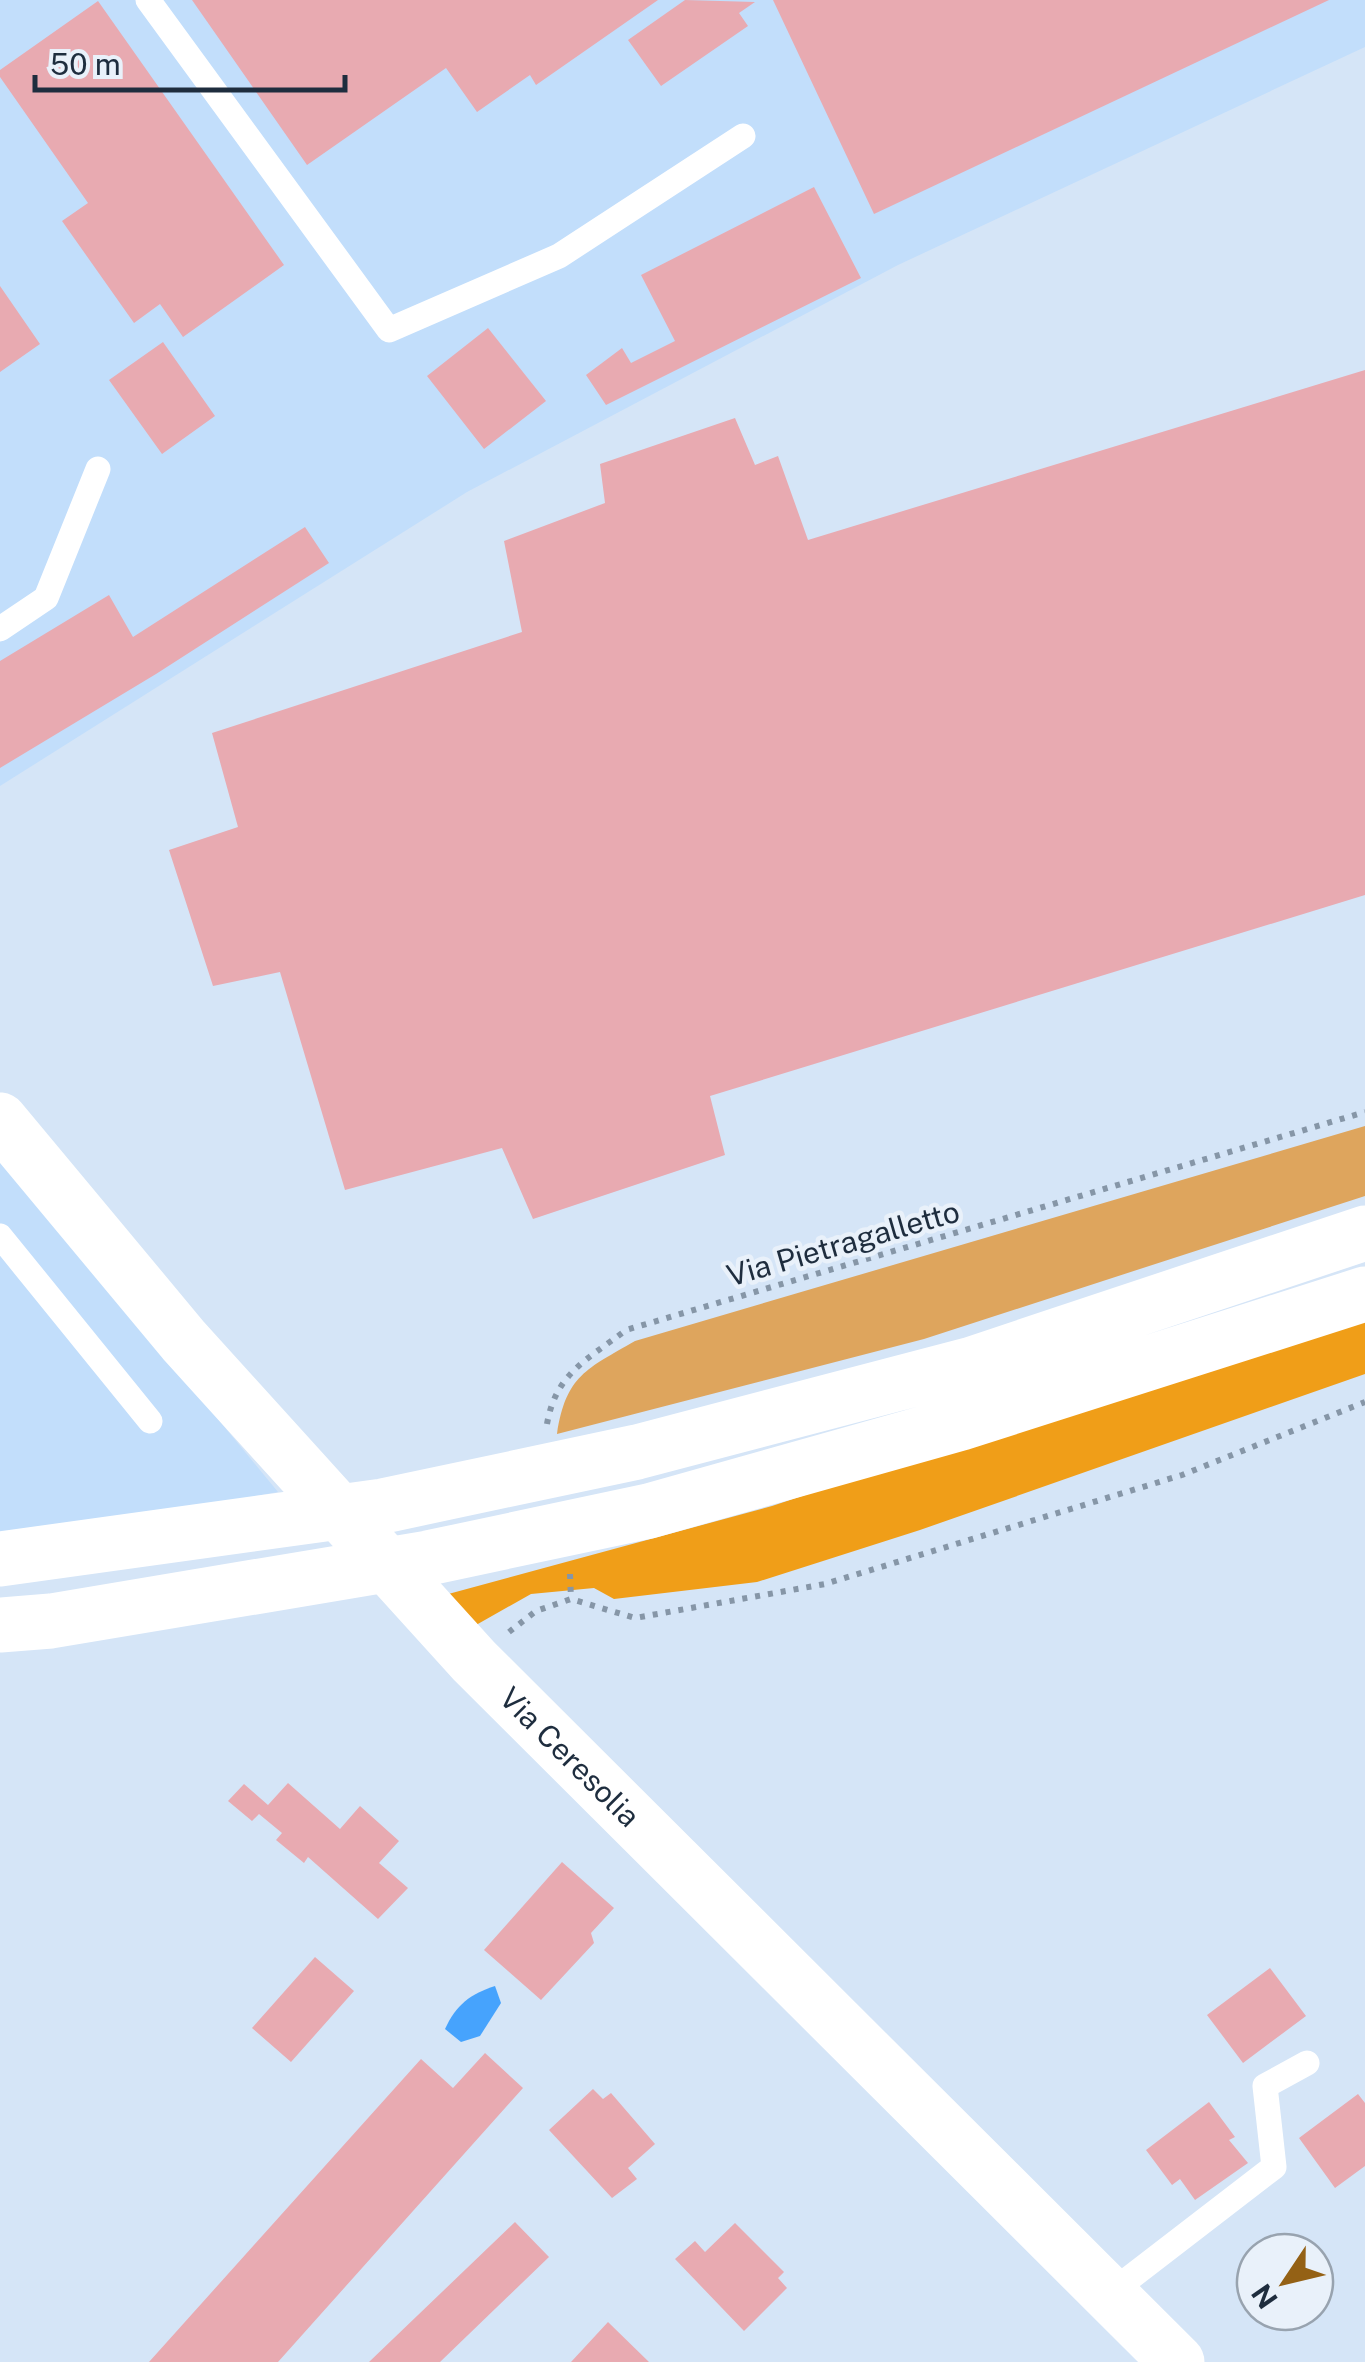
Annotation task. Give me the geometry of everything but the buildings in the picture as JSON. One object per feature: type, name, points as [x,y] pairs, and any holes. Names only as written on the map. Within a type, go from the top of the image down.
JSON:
[{"type":"main road","name":"Via Ceresolia","points":[[0,1120],[184,1341],[474,1661],[1176,2362]]},
{"type":"main road","points":[[0,1559],[384,1506],[636,1452],[972,1364],[1365,1233]]},
{"type":"main road","points":[[26,1623],[428,1558],[649,1511],[962,1423],[1365,1294]]},
{"type":"lane","points":[[148,0],[389,330],[559,256],[743,136]]},
{"type":"lane","points":[[0,629],[46,598],[98,469]]},
{"type":"lane","points":[[0,1236],[150,1421]]},
{"type":"lane","points":[[1109,2294],[1274,2167],[1265,2086],[1307,2063]]},
{"type":"path","name":"Via Pietragalletto","points":[[545,1434],[551,1398],[569,1374],[626,1330],[1365,1112]]},
{"type":"path","points":[[474,1661],[536,1610],[570,1599],[635,1618],[825,1584],[1182,1476],[1365,1402]]},
{"type":"path","points":[[567,1561],[570,1599]]},
{"type":"shaded area","points":[[0,0],[1365,0],[1365,47],[898,265],[467,492],[0,786]]},
{"type":"shaded area","points":[[1365,1126],[1365,1196],[924,1339],[557,1434],[566,1399],[581,1376],[635,1341]]},
{"type":"shaded area","points":[[0,1159],[278,1492],[62,1531],[0,1534]]},
{"type":"shaded area","points":[[1365,1309],[1365,1374],[920,1530],[757,1582],[614,1599],[594,1588],[531,1594],[469,1629],[441,1596],[772,1506]]},
{"type":"water","points":[[495,1986],[501,2003],[480,2036],[461,2042],[445,2029],[465,2001]]}]
